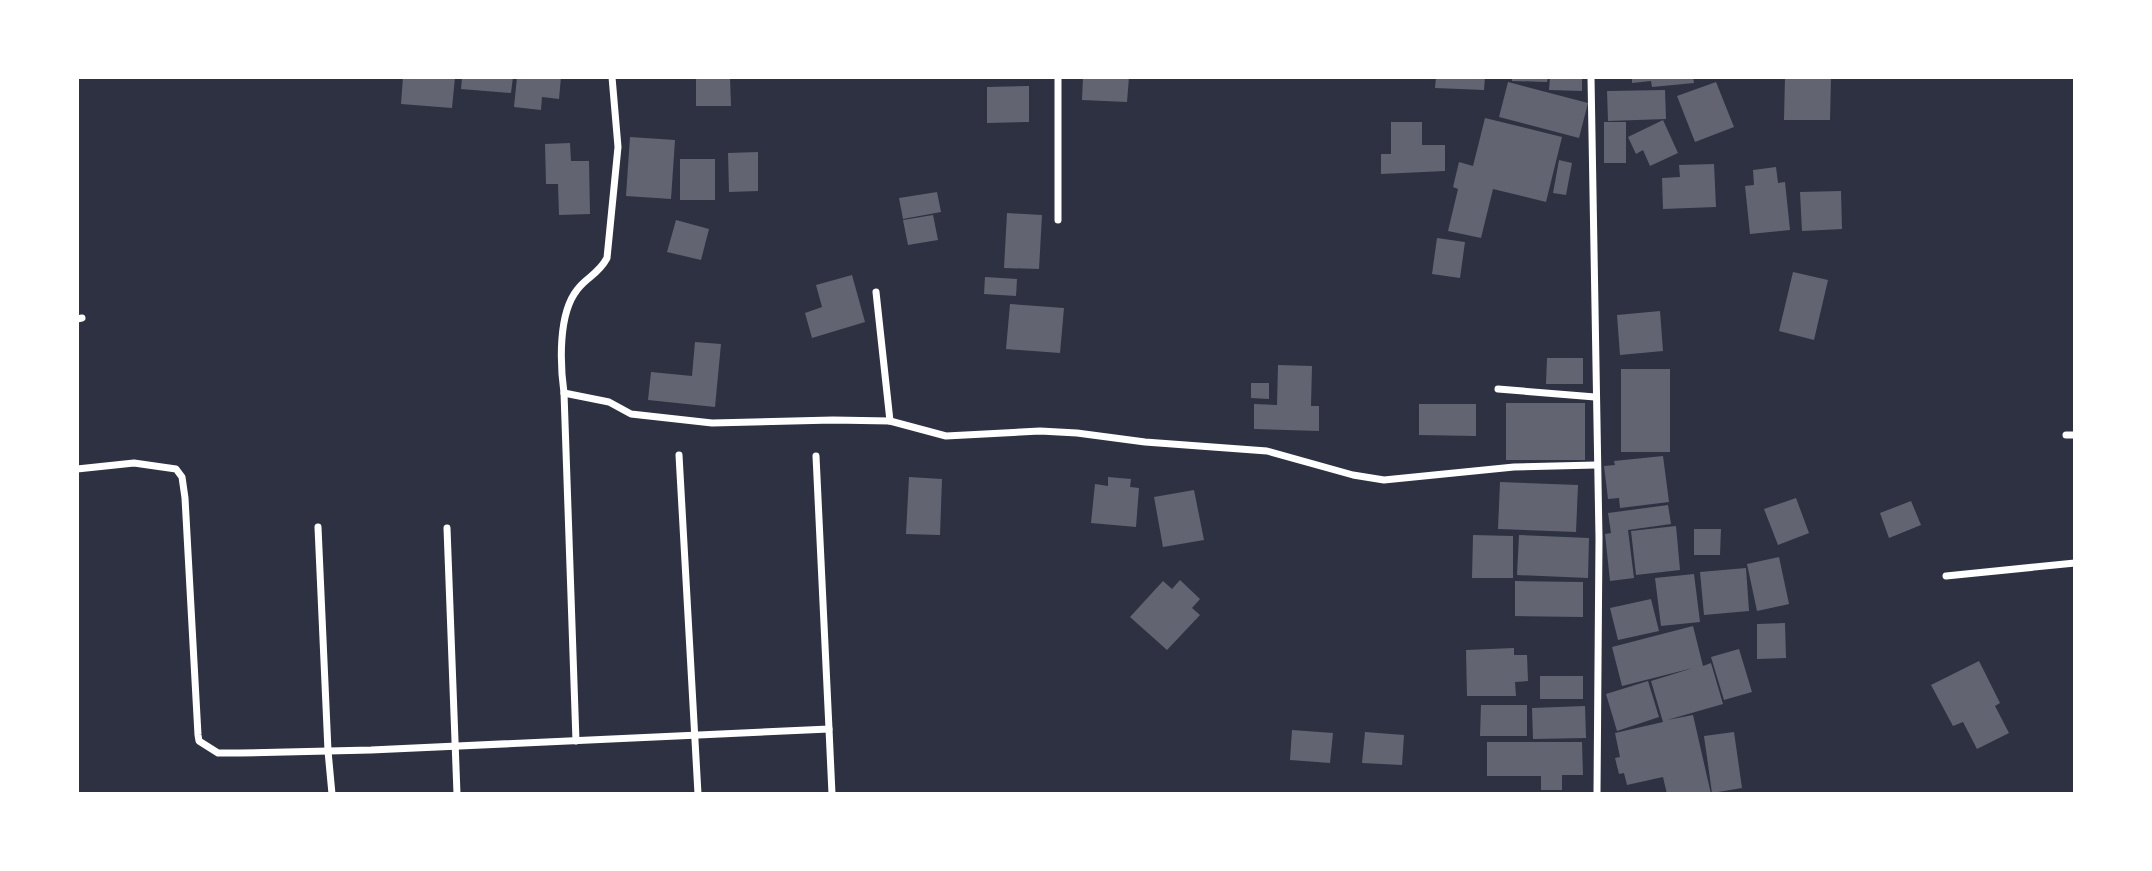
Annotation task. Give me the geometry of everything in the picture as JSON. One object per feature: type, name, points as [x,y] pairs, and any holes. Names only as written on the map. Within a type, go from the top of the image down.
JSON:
[{"type":"street","points":[[576,741],[564,393],[560,368],[566,310],[577,289],[597,273],[607,258],[618,147],[612,77]]},
{"type":"street","points":[[1058,77],[1058,220]]},
{"type":"street","points":[[1591,77],[1599,538],[1597,794]]},
{"type":"street","points":[[876,292],[890,421]]},
{"type":"street","points":[[1498,389],[1595,397]]},
{"type":"street","points":[[564,393],[609,402],[631,414],[712,423],[890,421],[946,436],[1040,431],[1267,451],[1384,481],[1514,467],[1596,465]]},
{"type":"street","points":[[2066,435],[2075,435]]},
{"type":"street","points":[[679,455],[698,794]]},
{"type":"street","points":[[816,456],[832,794]]},
{"type":"street","points":[[77,469],[134,463],[176,469],[182,477],[197,728],[199,741],[218,753],[328,751],[829,729]]},
{"type":"street","points":[[318,527],[331,794]]},
{"type":"street","points":[[447,528],[457,794]]},
{"type":"street","points":[[1946,576],[2075,563]]},
{"type":"building","points":[[403,77],[455,77],[452,108],[401,104]]},
{"type":"building","points":[[462,77],[513,77],[511,93],[461,89]]},
{"type":"building","points":[[517,77],[561,77],[559,99],[542,97],[541,110],[514,107]]},
{"type":"building","points":[[696,77],[730,77],[731,106],[696,106]]},
{"type":"building","points":[[1083,77],[1129,77],[1127,102],[1082,100]]},
{"type":"building","points":[[1436,77],[1485,77],[1484,90],[1435,88]]},
{"type":"building","points":[[1512,77],[1548,77],[1547,82],[1512,81]]},
{"type":"building","points":[[1550,77],[1582,77],[1582,91],[1549,90]]},
{"type":"building","points":[[1632,77],[1693,77],[1694,83],[1652,87],[1651,81],[1632,83]]},
{"type":"building","points":[[1785,77],[1831,77],[1830,120],[1784,120]]},
{"type":"building","points":[[1508,82],[1588,103],[1579,138],[1499,117]]},
{"type":"building","points":[[1716,82],[1734,127],[1695,142],[1677,96]]},
{"type":"building","points":[[1029,86],[1029,122],[987,123],[987,87]]},
{"type":"building","points":[[1665,90],[1666,119],[1608,121],[1607,91]]},
{"type":"building","points":[[1485,118],[1562,137],[1546,202],[1493,189],[1481,238],[1448,231],[1458,189],[1453,187],[1459,162],[1473,166]]},
{"type":"building","points":[[1663,120],[1678,153],[1650,166],[1643,150],[1636,154],[1628,137]]},
{"type":"building","points":[[1391,122],[1422,122],[1422,145],[1445,145],[1445,171],[1381,174],[1381,154],[1391,154]]},
{"type":"building","points":[[1604,122],[1626,122],[1626,163],[1604,163]]},
{"type":"building","points":[[630,137],[675,140],[671,199],[626,196]]},
{"type":"building","points":[[570,143],[571,161],[589,161],[590,214],[559,215],[558,184],[546,184],[545,144]]},
{"type":"building","points":[[758,152],[758,191],[729,192],[728,153]]},
{"type":"building","points":[[680,159],[715,159],[715,200],[680,200]]},
{"type":"building","points":[[1559,160],[1572,163],[1566,195],[1553,193]]},
{"type":"building","points":[[1714,164],[1716,207],[1663,209],[1662,178],[1680,177],[1679,165]]},
{"type":"building","points":[[1776,167],[1778,183],[1785,182],[1790,230],[1750,234],[1745,186],[1754,185],[1753,170]]},
{"type":"building","points":[[1841,191],[1842,229],[1802,231],[1800,192]]},
{"type":"building","points":[[937,192],[941,212],[903,219],[899,198]]},
{"type":"building","points":[[1007,213],[1042,215],[1039,269],[1004,268]]},
{"type":"building","points":[[933,215],[938,240],[908,245],[903,220]]},
{"type":"building","points":[[676,220],[709,229],[701,260],[667,252]]},
{"type":"building","points":[[1437,238],[1465,242],[1460,278],[1432,274]]},
{"type":"building","points":[[1793,272],[1828,280],[1814,340],[1779,331]]},
{"type":"building","points":[[852,275],[865,322],[812,338],[805,313],[822,307],[816,285]]},
{"type":"building","points":[[985,277],[1017,279],[1016,296],[984,294]]},
{"type":"building","points":[[1010,304],[1064,308],[1060,353],[1006,349]]},
{"type":"building","points":[[1660,311],[1663,351],[1620,355],[1617,315]]},
{"type":"building","points":[[695,342],[721,344],[715,407],[648,400],[651,372],[692,376]]},
{"type":"building","points":[[1547,358],[1583,358],[1583,384],[1546,384]]},
{"type":"building","points":[[1278,365],[1312,366],[1311,406],[1319,406],[1319,431],[1254,429],[1254,404],[1277,405]]},
{"type":"building","points":[[1621,369],[1670,369],[1670,452],[1621,452]]},
{"type":"building","points":[[1251,383],[1269,383],[1269,399],[1251,398]]},
{"type":"building","points":[[1506,403],[1585,403],[1585,460],[1506,460]]},
{"type":"building","points":[[1419,404],[1476,404],[1476,436],[1419,435]]},
{"type":"building","points":[[1663,456],[1669,502],[1620,508],[1619,498],[1608,499],[1604,466],[1615,465],[1614,461]]},
{"type":"building","points":[[909,477],[942,479],[940,535],[906,534]]},
{"type":"building","points":[[1108,477],[1131,479],[1130,487],[1139,488],[1136,527],[1091,523],[1095,484],[1108,486]]},
{"type":"building","points":[[1500,482],[1578,485],[1576,532],[1498,529]]},
{"type":"building","points":[[1194,490],[1204,540],[1163,547],[1154,497]]},
{"type":"building","points":[[1796,498],[1809,533],[1778,545],[1764,509]]},
{"type":"building","points":[[1911,501],[1921,525],[1889,538],[1880,513]]},
{"type":"building","points":[[1668,505],[1671,524],[1628,530],[1634,578],[1610,581],[1605,534],[1611,533],[1608,513]]},
{"type":"building","points":[[1676,526],[1680,570],[1636,575],[1631,531]]},
{"type":"building","points":[[1694,529],[1721,529],[1720,555],[1694,555]]},
{"type":"building","points":[[1473,535],[1513,536],[1513,578],[1472,578]]},
{"type":"building","points":[[1519,535],[1589,538],[1588,578],[1517,575]]},
{"type":"building","points":[[1779,557],[1789,604],[1757,611],[1747,564]]},
{"type":"building","points":[[1746,568],[1749,611],[1704,615],[1700,572]]},
{"type":"building","points":[[1694,574],[1700,622],[1661,626],[1655,578]]},
{"type":"building","points":[[1180,580],[1200,599],[1192,608],[1200,615],[1167,650],[1130,617],[1163,581],[1172,589]]},
{"type":"building","points":[[1515,581],[1583,582],[1583,617],[1515,616]]},
{"type":"building","points":[[1651,599],[1659,631],[1618,640],[1610,608]]},
{"type":"building","points":[[1785,623],[1786,658],[1757,659],[1757,624]]},
{"type":"building","points":[[1693,626],[1703,666],[1711,663],[1723,704],[1667,720],[1693,715],[1711,794],[1667,794],[1663,777],[1627,785],[1624,773],[1619,774],[1615,758],[1620,757],[1615,733],[1663,722],[1651,681],[1693,668],[1622,686],[1612,647]]},
{"type":"building","points":[[1514,648],[1514,655],[1527,655],[1528,681],[1515,682],[1516,696],[1467,696],[1466,650]]},
{"type":"building","points":[[1739,649],[1752,692],[1724,700],[1711,657]]},
{"type":"building","points":[[1979,661],[2000,703],[1995,706],[2009,733],[1977,749],[1963,722],[1953,726],[1931,685]]},
{"type":"building","points":[[1540,676],[1583,676],[1583,699],[1540,699]]},
{"type":"building","points":[[1648,681],[1659,717],[1617,731],[1606,694]]},
{"type":"building","points":[[1481,705],[1527,705],[1527,736],[1480,736]]},
{"type":"building","points":[[1585,706],[1586,738],[1533,739],[1532,708]]},
{"type":"building","points":[[1292,730],[1333,733],[1330,763],[1290,760]]},
{"type":"building","points":[[1365,732],[1404,735],[1402,765],[1362,763]]},
{"type":"building","points":[[1734,732],[1742,788],[1712,793],[1704,736]]},
{"type":"building","points":[[1487,742],[1582,742],[1583,775],[1562,775],[1562,790],[1541,790],[1541,776],[1487,776]]}]
